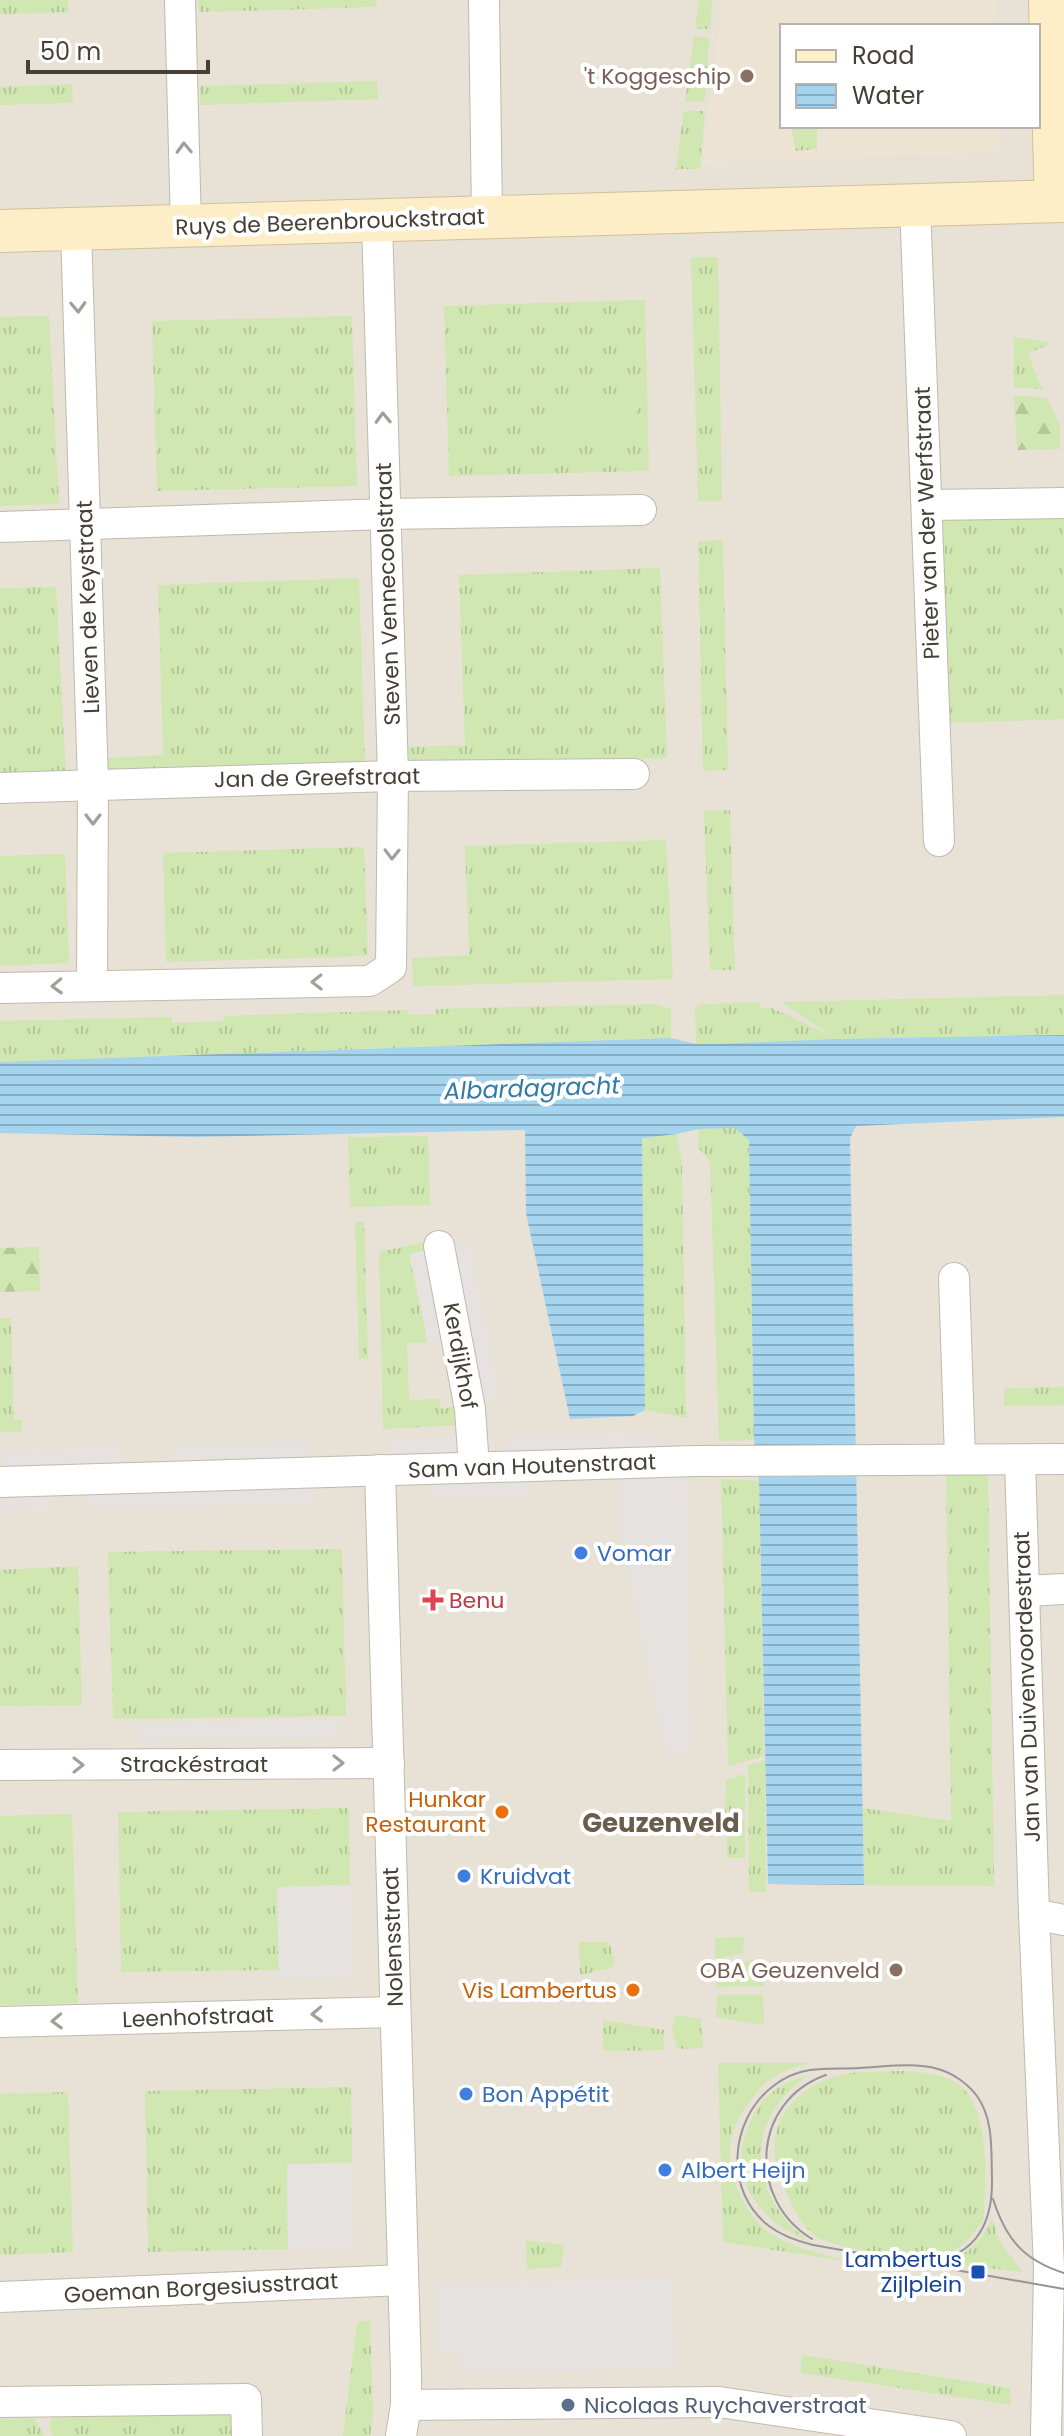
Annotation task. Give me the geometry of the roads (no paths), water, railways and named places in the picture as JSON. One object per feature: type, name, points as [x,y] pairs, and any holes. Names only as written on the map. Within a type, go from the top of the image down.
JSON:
[{"type":"street","points":[[180,0],[186,226]]},
{"type":"street","points":[[484,0],[487,218]]},
{"type":"street","points":[[1027,0],[1028,24]]},
{"type":"street","points":[[915,204],[1051,201],[1047,121],[1050,0]]},
{"type":"street","name":"Ruys de Beerenbrouckstraat","points":[[0,231],[915,204]]},
{"type":"street","name":"Pieter van der Werfstraat","points":[[915,204],[939,841]]},
{"type":"street","name":"Steven Vennecoolstraat","points":[[92,986],[370,981],[391,967],[393,776],[377,221]]},
{"type":"street","name":"Lieven de Keystraat","points":[[76,229],[93,784],[92,986]]},
{"type":"street","points":[[927,505],[1064,503]]},
{"type":"street","points":[[0,527],[386,514],[641,510]]},
{"type":"street","name":"Jan de Greefstraat","points":[[0,788],[393,776],[634,774]]},
{"type":"street","points":[[0,988],[92,986]]},
{"type":"street","name":"Kerdijkhof","points":[[439,1246],[470,1409],[474,1467]]},
{"type":"street","points":[[954,1278],[960,1458]]},
{"type":"street","name":"Sam van Houtenstraat","points":[[0,1482],[746,1461],[1064,1459]]},
{"type":"street","name":"Jan van Duivenvoordestraat","points":[[1020,1460],[1034,1914],[1048,2252],[1056,2342],[1046,2436]]},
{"type":"street","name":"Nolensstraat","points":[[380,1470],[406,2405],[401,2436]]},
{"type":"street","points":[[1025,1591],[1064,1589]]},
{"type":"street","name":"Strackéstraat","points":[[0,1765],[389,1763]]},
{"type":"street","points":[[1034,1914],[1064,1920]]},
{"type":"street","name":"Leenhofstraat","points":[[0,2022],[395,2012]]},
{"type":"street","name":"Goeman Borgesiusstraat","points":[[0,2297],[403,2280]]},
{"type":"street","points":[[0,2402],[246,2399],[247,2436]]},
{"type":"street","points":[[406,2405],[719,2402],[866,2430],[951,2436]]},
{"type":"water","name":"Albardagracht","points":[[1064,1035],[1064,1117],[856,1126],[850,1138],[864,1885],[768,1884],[759,1481],[754,1440],[749,1140],[735,1128],[698,1129],[642,1138],[645,1410],[633,1416],[570,1419],[526,1213],[525,1130],[194,1137],[0,1133],[0,1062],[671,1038],[696,1044],[713,1044]]},
{"type":"tram line","points":[[919,2262],[952,2256],[965,2248],[983,2227],[988,2213],[992,2179],[990,2136],[986,2115],[973,2092],[944,2071],[909,2065],[810,2070],[790,2076],[772,2087],[747,2118],[740,2137],[738,2156],[744,2195],[754,2212],[774,2230],[813,2245],[1064,2289]]},
{"type":"tram line","points":[[812,2239],[791,2222],[776,2200],[768,2176],[766,2152],[772,2128],[783,2106],[801,2088],[826,2075]]},
{"type":"tram line","points":[[993,2199],[1004,2226],[1018,2246],[1037,2262],[1064,2273]]},
{"type":"place","name":"'t Koggeschip","points":[[747,76]]},
{"type":"place","name":"Vomar","points":[[581,1553]]},
{"type":"place","name":"Benu","points":[[433,1600]]},
{"type":"place","name":"Hunkar Restaurant","points":[[502,1812]]},
{"type":"place","name":"Kruidvat","points":[[464,1876]]},
{"type":"place","name":"OBA Geuzenveld","points":[[896,1970]]},
{"type":"place","name":"Vis Lambertus","points":[[633,1990]]},
{"type":"place","name":"Bon Appétit","points":[[466,2094]]},
{"type":"place","name":"Albert Heijn","points":[[665,2170]]},
{"type":"place","name":"Lambertus Zijlplein","points":[[978,2272]]},
{"type":"place","name":"Nicolaas Ruychaverstraat","points":[[568,2405]]},
{"type":"district","name":"Geuzenveld","points":[[661,1823]]}]
